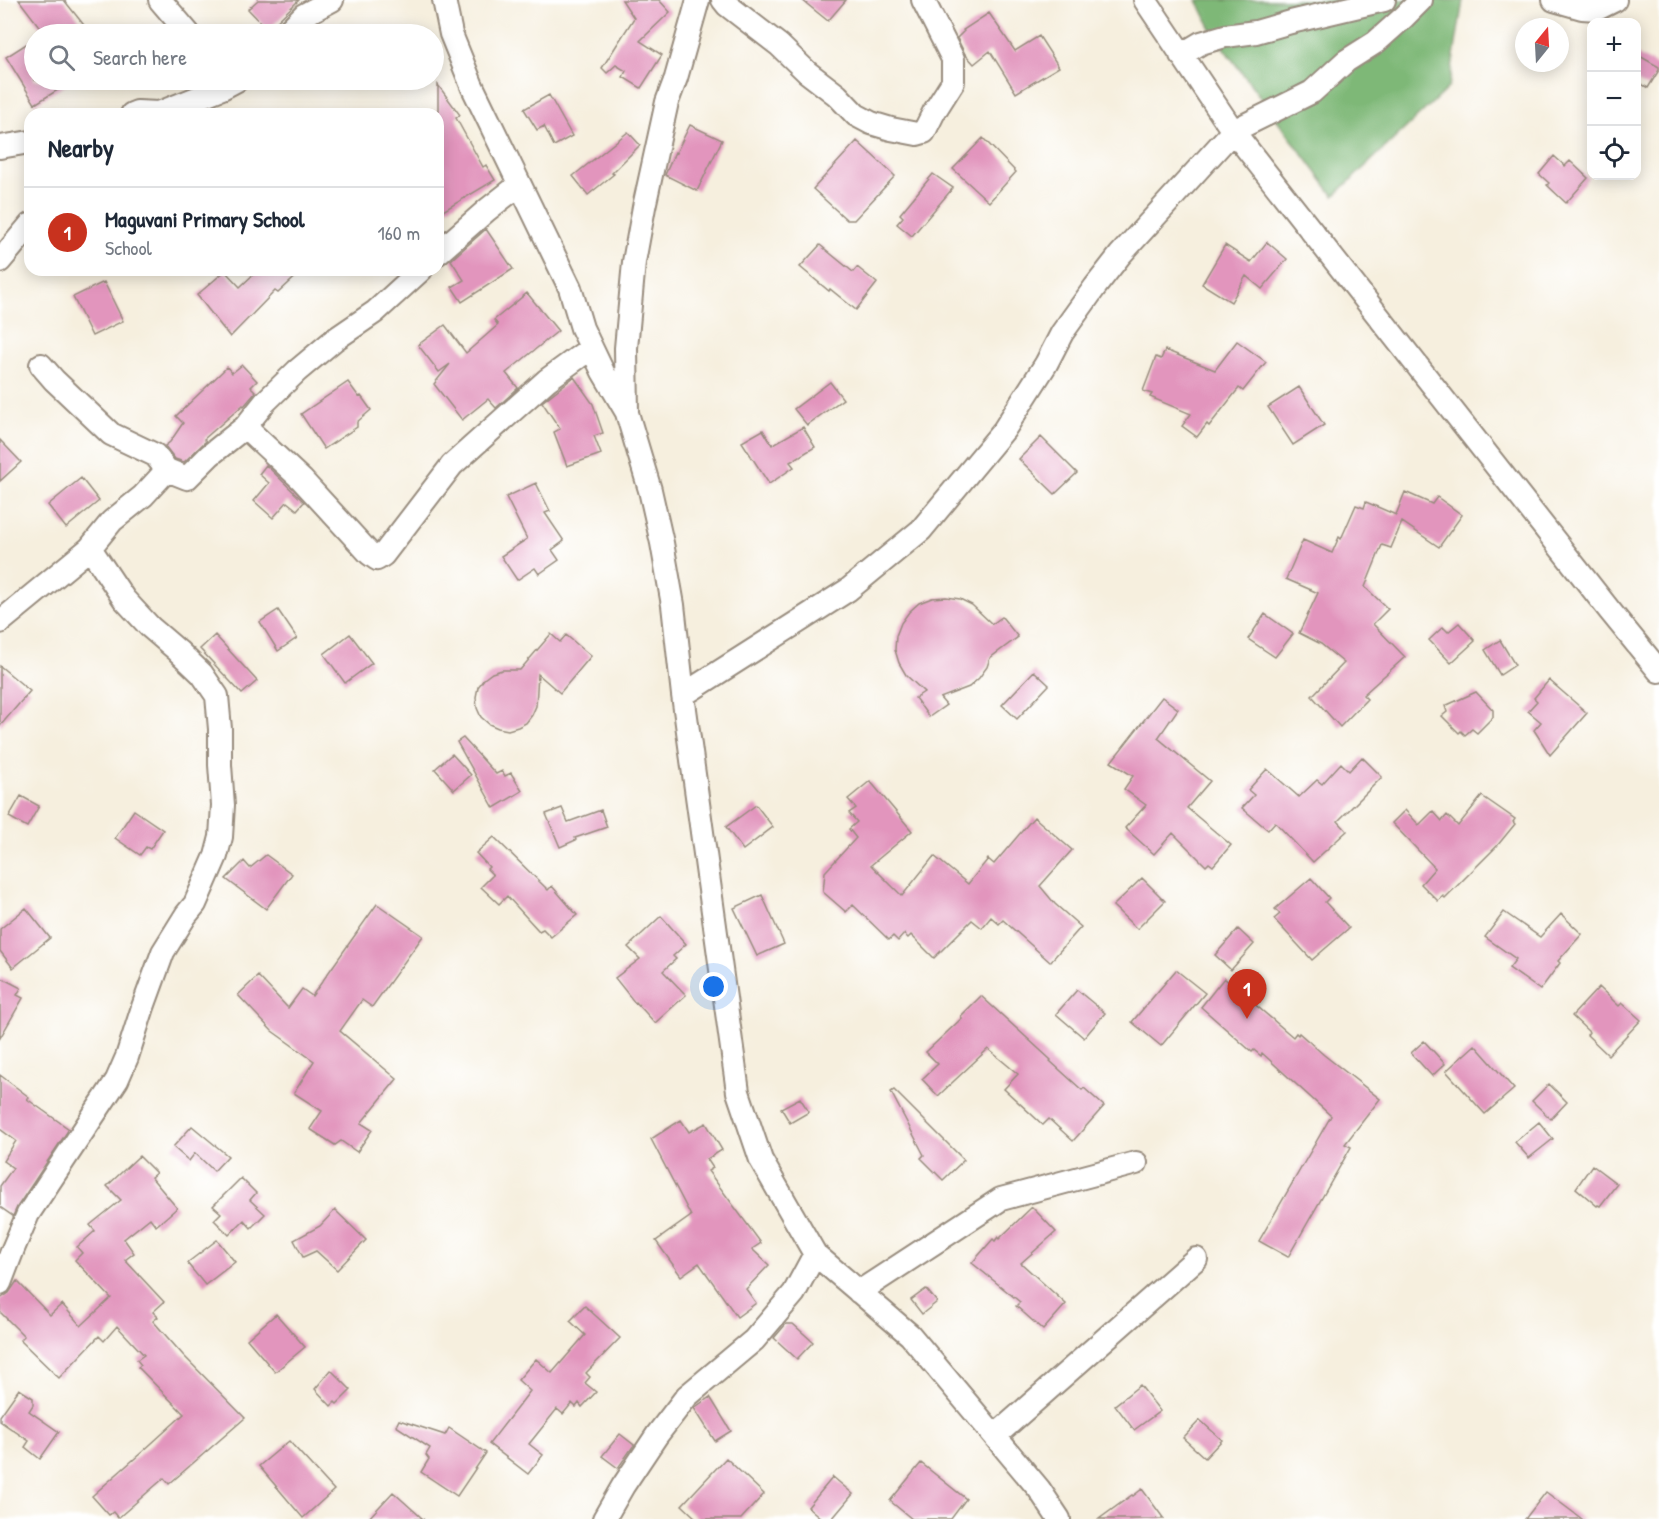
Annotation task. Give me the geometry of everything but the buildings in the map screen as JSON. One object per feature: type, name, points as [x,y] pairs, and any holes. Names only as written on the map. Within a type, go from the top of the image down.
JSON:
[{"type":"street","points":[[160,0],[180,24]]},
{"type":"street","points":[[295,24],[304,15],[333,0]]},
{"type":"street","points":[[444,0],[451,34],[472,86],[570,288],[582,328],[591,348],[627,413],[650,490],[673,605],[683,695],[738,1092],[761,1160],[815,1254],[910,1335],[1039,1489],[1059,1519]]},
{"type":"street","points":[[627,413],[627,348],[634,262],[667,102],[698,0]]},
{"type":"street","points":[[723,0],[779,45],[855,115],[891,129],[917,134],[924,132],[953,82],[953,59],[923,0]]},
{"type":"street","points":[[1145,0],[1233,131],[1659,671]]},
{"type":"street","points":[[1182,55],[1201,44],[1226,36],[1256,32],[1384,0]]},
{"type":"street","points":[[683,695],[848,590],[921,530],[1004,430],[1046,364],[1062,333],[1095,287],[1140,233],[1233,131],[1312,92],[1346,61],[1376,42],[1421,0]]},
{"type":"street","points":[[1554,0],[1582,8],[1597,9],[1615,0]]},
{"type":"street","points":[[170,108],[217,90]]},
{"type":"street","points":[[0,147],[24,143]]},
{"type":"street","points":[[444,249],[519,185]]},
{"type":"street","points":[[0,261],[24,232]]},
{"type":"street","points":[[41,365],[111,434],[155,455],[167,470],[187,478],[210,455],[245,427],[265,402],[297,371],[334,340],[375,312],[414,276]]},
{"type":"street","points":[[245,427],[327,505],[377,559],[383,555],[452,465],[547,380],[591,348]]},
{"type":"street","points":[[0,622],[90,548],[112,521],[143,496],[167,470]]},
{"type":"street","points":[[0,1283],[28,1214],[117,1080],[128,1057],[143,1007],[164,952],[195,903],[216,856],[221,837],[223,805],[217,696],[202,674],[150,627],[124,599],[90,548]]},
{"type":"street","points":[[860,1292],[1001,1199],[1136,1163]]},
{"type":"street","points":[[604,1519],[657,1435],[687,1396],[754,1340],[794,1293],[815,1254]]},
{"type":"street","points":[[995,1436],[1196,1259]]},
{"type":"green space","points":[[1197,0],[1463,0],[1449,87],[1334,196],[1214,35]]},
{"type":"place","name":"Maguvani Primary School","points":[[1247,1019]]}]
